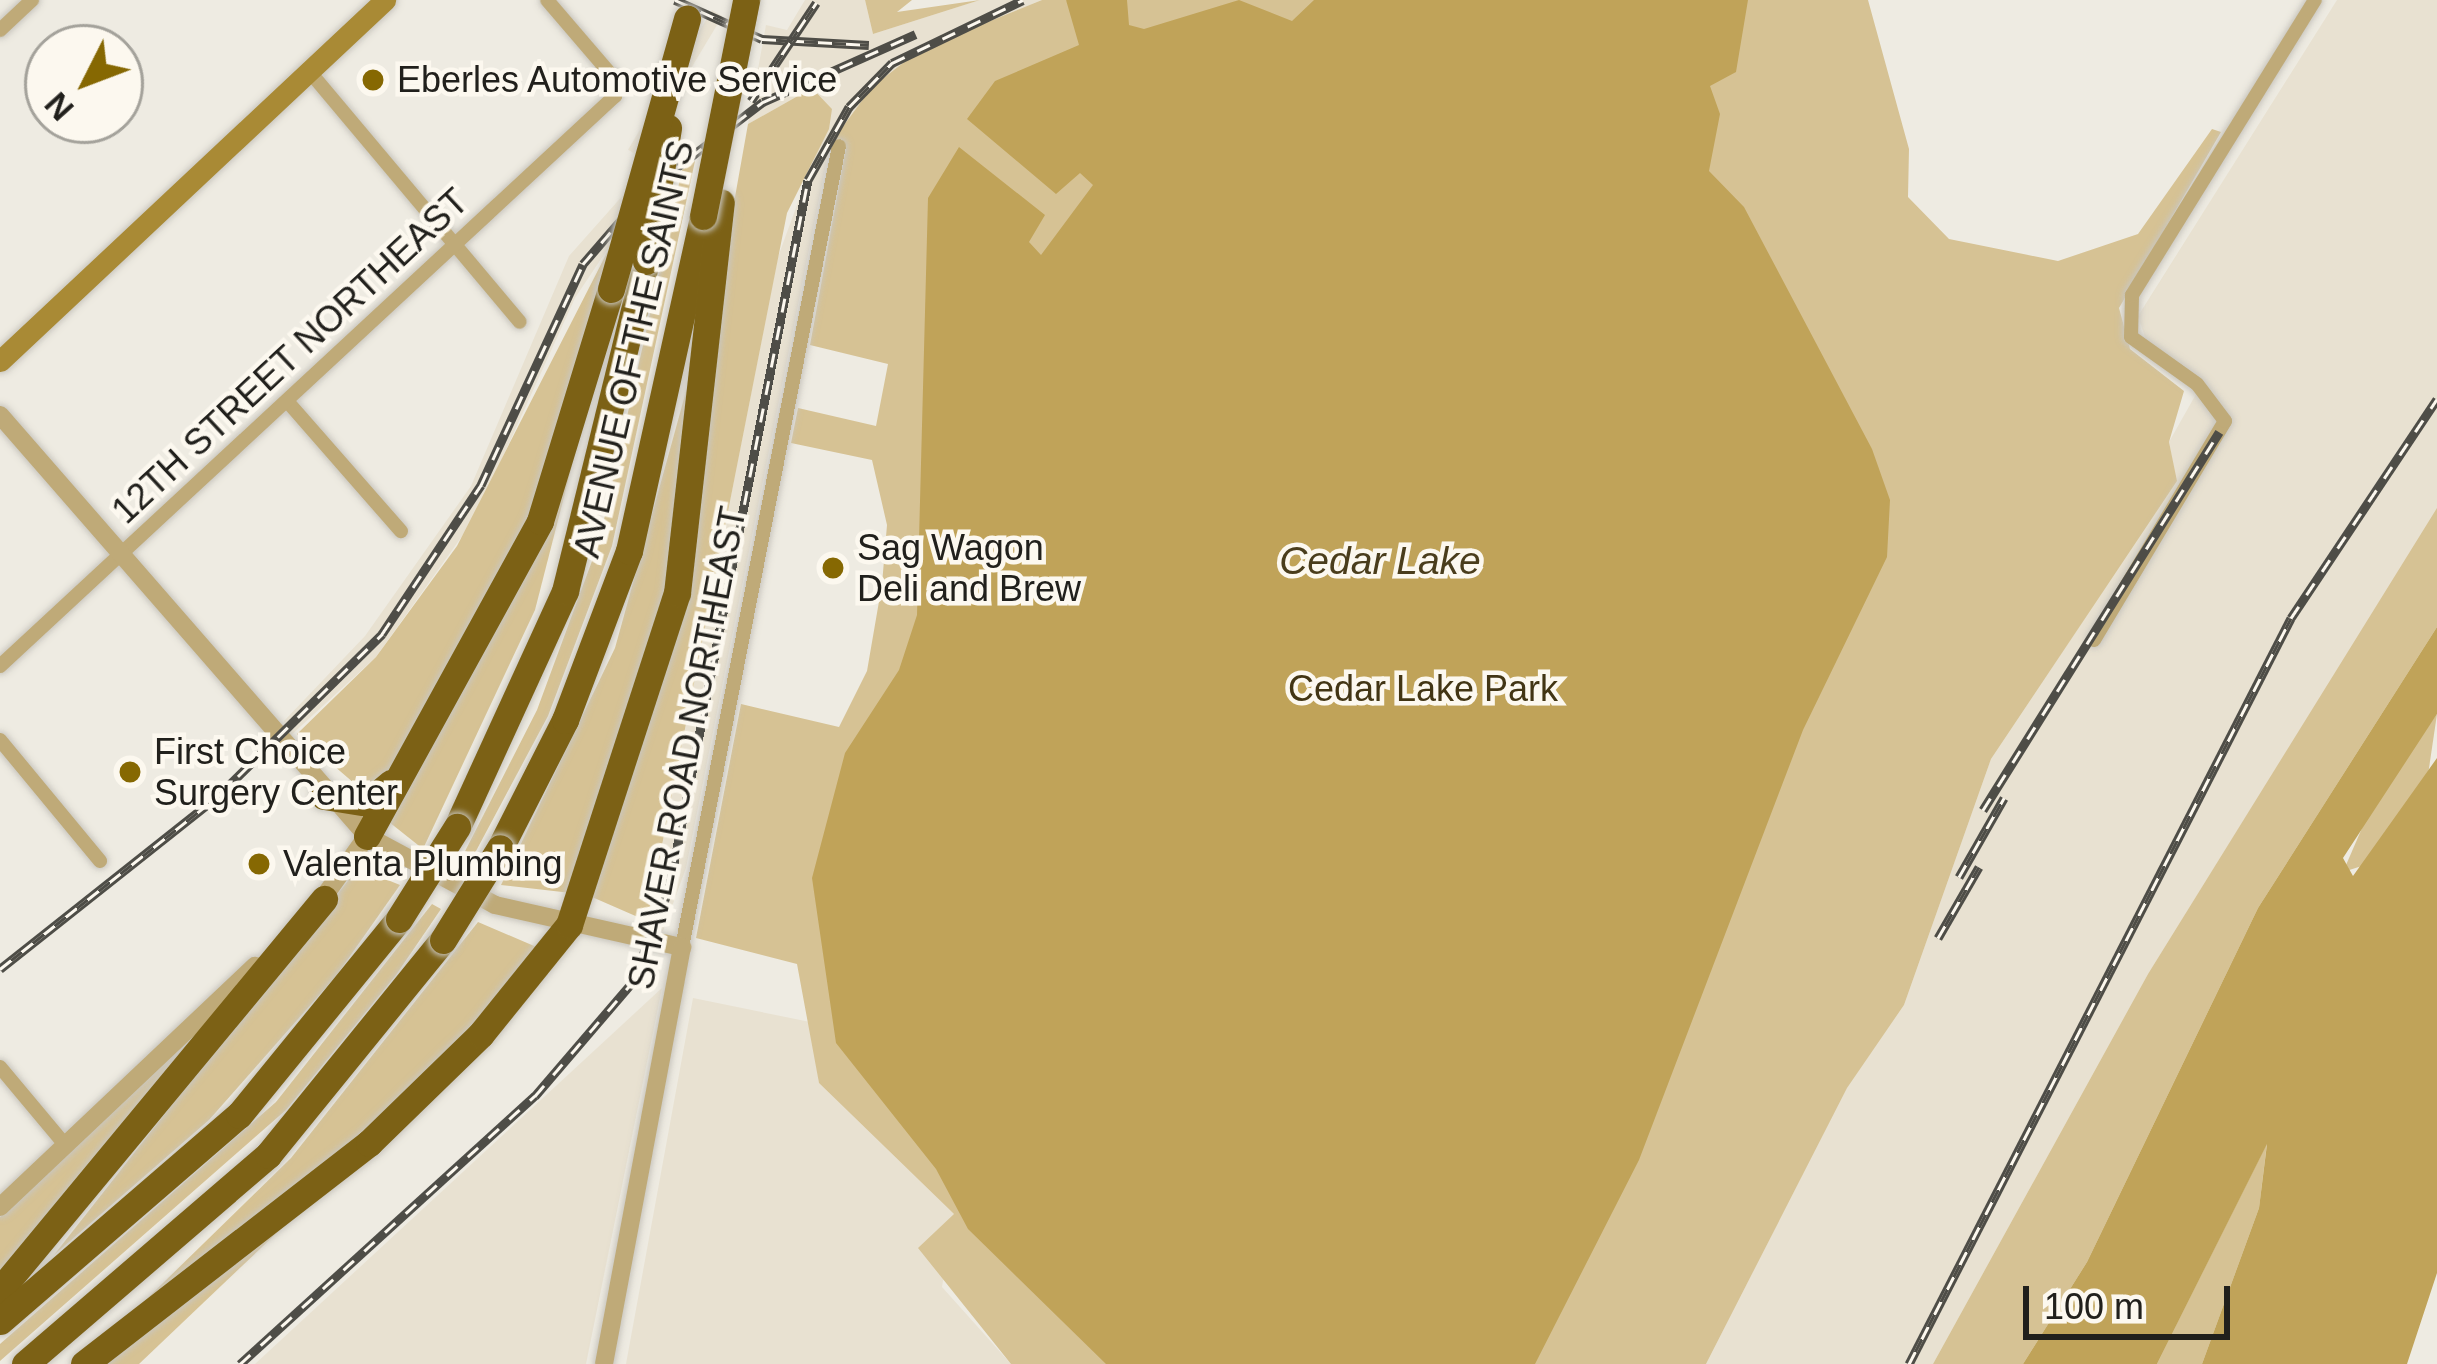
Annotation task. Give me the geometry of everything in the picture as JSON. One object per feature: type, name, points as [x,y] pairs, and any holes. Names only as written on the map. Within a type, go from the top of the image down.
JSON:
[{"type":"highway","name":"AVENUE OF THE SAINTS","points":[[26,1364],[282,1141],[443,940],[500,848],[623,571],[712,209],[725,101],[746,0]]},
{"type":"highway","name":"AVENUE OF THE SAINTS","points":[[0,1321],[196,1159],[399,920],[457,827],[565,591],[646,261],[688,9]]},
{"type":"highway","points":[[367,836],[540,521],[611,289],[688,9]]},
{"type":"highway","points":[[84,1364],[369,1143],[481,1034],[569,925],[677,593],[712,209]]},
{"type":"highway","points":[[324,796],[367,803],[404,766]]},
{"type":"highway","points":[[0,1291],[324,899]]},
{"type":"main road","points":[[0,361],[385,0]]},
{"type":"street","points":[[0,30],[32,0]]},
{"type":"street","name":"12TH STREET NORTHEAST","points":[[0,666],[618,89],[548,0]]},
{"type":"street","points":[[2094,640],[2225,421],[2197,384],[2132,337],[2132,295],[2314,0]]},
{"type":"street","points":[[310,73],[520,322]]},
{"type":"street","name":"SHAVER ROAD NORTHEAST","points":[[604,1364],[839,146]]},
{"type":"street","points":[[287,401],[401,531]]},
{"type":"street","points":[[0,415],[324,796],[367,836],[470,895],[569,925],[682,947]]},
{"type":"street","points":[[0,740],[100,862]]},
{"type":"street","points":[[0,1207],[324,899],[367,836]]},
{"type":"street","points":[[0,1067],[66,1146]]},
{"type":"shaded area","points":[[805,0],[865,0],[873,34],[980,0],[1042,0],[921,49],[872,87],[830,144],[686,868],[663,931],[646,927],[778,257],[832,109],[812,88],[748,124],[766,25],[787,30]]},
{"type":"shaded area","points":[[2337,0],[2437,0],[2437,510],[2148,974],[1933,1364],[1706,1364],[1847,1087],[1904,1005],[1991,759],[2176,481],[2169,442],[2204,380],[2147,343],[2138,316]]},
{"type":"shaded area","points":[[712,10],[722,16],[638,156],[628,150]]},
{"type":"shaded area","points":[[625,193],[613,241],[575,298],[475,518],[376,657],[288,738],[284,721],[365,636],[471,486],[569,256]]},
{"type":"shaded area","points":[[662,988],[586,1364],[255,1364]]},
{"type":"shaded area","points":[[693,998],[810,1022],[819,1083],[954,1214],[942,1287],[1011,1364],[626,1364]]},
{"type":"green space","points":[[865,0],[912,0],[897,12],[980,0],[873,34]]},
{"type":"green space","name":"Cedar Lake","points":[[1042,0],[1066,0],[1076,15],[1127,0],[1868,0],[1909,149],[1908,197],[1949,239],[2058,261],[2138,234],[2212,129],[2221,132],[2119,308],[2130,349],[2184,391],[2169,442],[2177,481],[1991,759],[1904,1005],[1847,1088],[1706,1364],[1011,1364],[918,1248],[954,1214],[819,1083],[797,964],[696,938],[741,704],[839,727],[867,671],[882,584],[887,525],[872,460],[791,443],[798,408],[876,426],[888,364],[810,345],[846,148],[830,144],[872,87],[921,49]]},
{"type":"green space","points":[[812,88],[832,109],[829,129],[787,213],[647,921],[592,897],[635,759],[748,124]]},
{"type":"green space","points":[[695,161],[612,546],[548,716],[468,866],[460,861],[537,710],[599,542],[682,170]]},
{"type":"green space","points":[[613,241],[537,502],[385,777],[362,790],[297,734],[376,657],[457,546]]},
{"type":"green space","points":[[690,377],[668,595],[571,893],[501,885],[615,648]]},
{"type":"green space","points":[[579,438],[535,610],[423,849],[384,818]]},
{"type":"green space","points":[[2437,508],[2437,627],[2258,908],[2087,1262],[2023,1364],[1933,1364],[2148,974]]},
{"type":"green space","points":[[2437,714],[2428,775],[2365,865],[2343,872],[2372,805]]},
{"type":"green space","points":[[358,868],[400,885],[336,976],[209,1120],[54,1255]]},
{"type":"green space","points":[[432,904],[441,909],[396,975],[286,1110],[0,1361],[0,1344],[276,1102]]},
{"type":"green space","points":[[478,922],[541,949],[403,1104],[117,1328],[291,1158]]},
{"type":"green space","points":[[201,1028],[0,1278],[0,1217]]},
{"type":"green space","points":[[2267,1143],[2259,1208],[2202,1364],[2157,1364]]},
{"type":"green space","points":[[284,1226],[139,1364],[99,1364]]},
{"type":"water","name":"Cedar Lake","points":[[1066,0],[1127,0],[1129,25],[1144,29],[1239,0],[1292,21],[1314,0],[1748,0],[1736,72],[1710,86],[1720,114],[1709,171],[1744,207],[1872,449],[1890,500],[1887,557],[1803,730],[1639,1160],[1535,1364],[1106,1364],[968,1229],[936,1169],[836,1043],[812,878],[845,753],[899,670],[917,615],[928,198],[959,147],[1045,215],[1029,242],[1041,255],[1093,185],[1080,173],[1056,194],[967,119],[995,81],[1079,45]]},
{"type":"water","points":[[2437,627],[2437,714],[2343,858],[2353,876],[2437,758],[2437,1273],[2407,1364],[2202,1364],[2259,1208],[2267,1144],[2157,1364],[2023,1364],[2087,1262],[2258,908]]},
{"type":"railway","points":[[675,0],[762,39],[869,45]]},
{"type":"railway","points":[[240,1364],[535,1096],[632,983],[669,889],[808,180],[849,107],[892,63],[1023,0]]},
{"type":"railway","points":[[751,101],[816,3]]},
{"type":"railway","points":[[0,969],[218,796],[382,634],[481,485],[583,264],[646,191],[763,102],[916,34]]},
{"type":"railway","points":[[1909,1364],[2291,618],[2437,399]]},
{"type":"railway","points":[[1983,810],[2219,432]]},
{"type":"railway","points":[[1959,877],[2004,798]]},
{"type":"railway","points":[[1938,938],[1979,867]]},
{"type":"place","name":"Eberles Automotive Service","points":[[373,80]]},
{"type":"place","name":"Sag Wagon Deli and Brew","points":[[833,568]]},
{"type":"place","name":"First Choice Surgery Center","points":[[130,772]]},
{"type":"place","name":"Valenta Plumbing","points":[[259,864]]},
{"type":"park label","name":"Cedar Lake Park","points":[[1423,689]]}]
